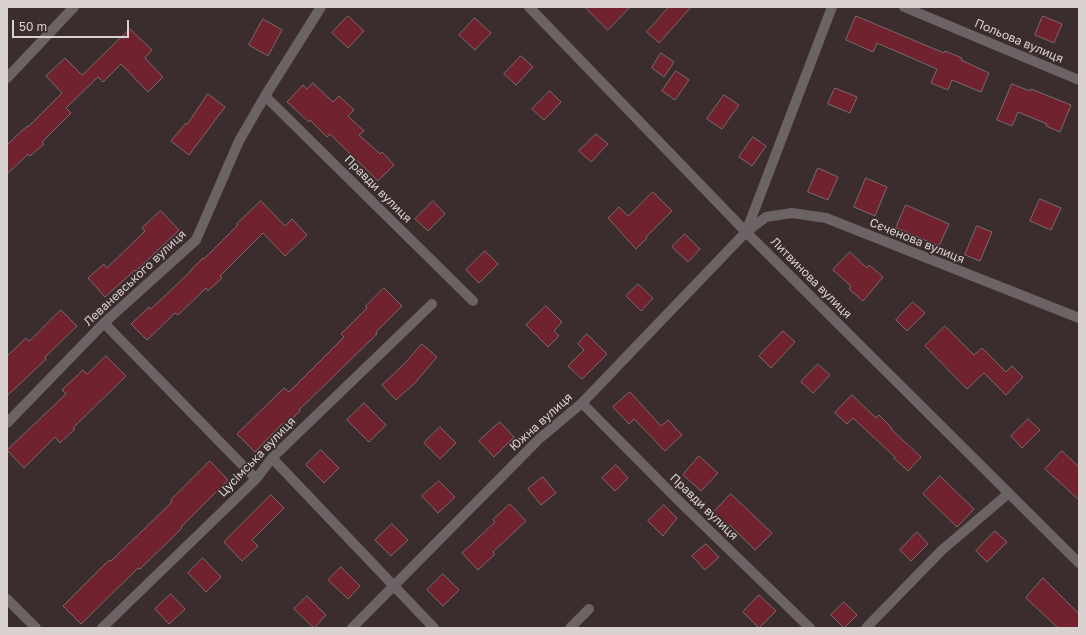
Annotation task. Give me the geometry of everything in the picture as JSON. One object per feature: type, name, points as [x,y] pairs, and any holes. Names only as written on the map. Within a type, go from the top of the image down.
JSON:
[{"type":"street","points":[[7,78],[74,7]]},
{"type":"street","name":"Леваневського вулиця","points":[[7,423],[104,323],[196,240],[239,141],[265,96],[321,7]]},
{"type":"street","name":"Литвинова вулиця","points":[[529,7],[746,232],[1079,563]]},
{"type":"street","points":[[746,232],[832,7]]},
{"type":"street","name":"Польова вулиця","points":[[904,7],[1079,80]]},
{"type":"street","name":"Правди вулиця","points":[[265,96],[473,301]]},
{"type":"street","name":"Сєченова вулиця","points":[[746,232],[766,217],[792,214],[826,218],[1079,318]]},
{"type":"street","name":"Южна вулиця","points":[[352,628],[395,586],[538,438],[582,403],[746,232]]},
{"type":"street","name":"Цусімська вулиця","points":[[102,628],[256,479],[272,458],[432,304]]},
{"type":"street","points":[[104,323],[256,479]]},
{"type":"street","name":"Правди вулиця","points":[[582,403],[679,501],[810,628]]},
{"type":"street","points":[[272,458],[434,628]]},
{"type":"street","points":[[866,628],[942,550],[1009,493]]},
{"type":"street","points":[[7,599],[36,628]]},
{"type":"street","points":[[570,628],[589,609]]},
{"type":"building","points":[[585,7],[630,7],[608,30]]},
{"type":"building","points":[[669,7],[691,7],[659,43],[647,32]]},
{"type":"building","points":[[348,16],[364,31],[348,48],[332,33]]},
{"type":"building","points":[[856,16],[944,53],[945,51],[962,58],[961,60],[989,73],[981,92],[952,80],[948,90],[931,83],[937,69],[877,43],[873,52],[846,40]]},
{"type":"building","points":[[1043,16],[1062,24],[1054,43],[1035,35]]},
{"type":"building","points":[[475,18],[491,33],[475,50],[459,35]]},
{"type":"building","points":[[263,19],[282,30],[268,56],[249,45]]},
{"type":"building","points":[[130,29],[152,50],[145,58],[163,77],[148,92],[121,64],[103,82],[98,77],[66,108],[71,113],[42,142],[44,144],[30,156],[28,154],[7,174],[7,145],[27,126],[28,127],[62,93],[46,76],[65,58],[82,75]]},
{"type":"building","points":[[661,53],[674,62],[664,77],[652,68]]},
{"type":"building","points":[[521,56],[533,67],[516,85],[504,74]]},
{"type":"building","points":[[676,71],[689,80],[675,100],[662,91]]},
{"type":"building","points":[[313,83],[333,102],[339,96],[354,110],[348,116],[364,131],[359,135],[380,154],[382,152],[394,165],[378,181],[330,134],[327,137],[310,120],[309,122],[287,102],[303,85],[307,89]]},
{"type":"building","points":[[1012,84],[1030,91],[1031,89],[1071,105],[1060,132],[1046,126],[1047,124],[1018,112],[1012,126],[997,120]]},
{"type":"building","points":[[835,88],[857,97],[850,113],[828,104]]},
{"type":"building","points":[[550,91],[561,102],[544,120],[532,109]]},
{"type":"building","points":[[208,94],[225,107],[189,155],[171,141],[186,123],[187,124]]},
{"type":"building","points":[[724,95],[739,105],[722,129],[707,119]]},
{"type":"building","points":[[596,134],[608,144],[591,162],[579,151]]},
{"type":"building","points":[[753,137],[766,146],[752,166],[739,157]]},
{"type":"building","points":[[818,168],[838,177],[828,200],[808,192]]},
{"type":"building","points":[[866,178],[887,187],[875,216],[854,207]]},
{"type":"building","points":[[653,192],[672,211],[636,249],[608,218],[619,207],[628,216]]},
{"type":"building","points":[[1040,199],[1061,208],[1051,230],[1030,221]]},
{"type":"building","points":[[261,201],[285,226],[292,219],[307,235],[285,256],[263,233],[220,276],[222,278],[208,291],[206,288],[178,315],[175,313],[147,340],[131,324],[149,307],[151,309],[203,258],[204,259]]},
{"type":"building","points":[[433,201],[445,214],[428,231],[415,219]]},
{"type":"building","points":[[906,205],[949,224],[939,246],[896,228]]},
{"type":"building","points":[[161,211],[179,230],[136,271],[135,270],[105,297],[88,278],[104,264],[107,268],[145,231],[142,228]]},
{"type":"building","points":[[977,226],[992,232],[980,261],[965,255]]},
{"type":"building","points":[[685,234],[700,249],[688,262],[672,247]]},
{"type":"building","points":[[485,251],[498,264],[479,283],[466,270]]},
{"type":"building","points":[[850,252],[867,268],[869,265],[883,277],[863,301],[849,289],[851,286],[833,270]]},
{"type":"building","points":[[638,284],[653,298],[641,311],[626,296]]},
{"type":"building","points":[[384,288],[402,306],[376,332],[377,334],[299,410],[300,411],[285,426],[283,423],[255,452],[237,434],[284,388],[289,392],[344,337],[341,334],[367,308],[366,306]]},
{"type":"building","points":[[913,302],[925,313],[907,331],[896,320]]},
{"type":"building","points":[[546,306],[562,322],[554,331],[559,336],[548,347],[526,325]]},
{"type":"building","points":[[61,310],[77,326],[45,357],[46,359],[7,396],[7,356],[26,338],[29,341]]},
{"type":"building","points":[[945,326],[974,355],[982,348],[1006,372],[1012,366],[1023,377],[1006,395],[984,373],[967,389],[925,346]]},
{"type":"building","points":[[783,331],[795,342],[771,368],[759,356]]},
{"type":"building","points":[[587,334],[607,354],[582,379],[568,366],[584,350],[578,344]]},
{"type":"building","points":[[422,344],[437,357],[415,383],[396,400],[382,385]]},
{"type":"building","points":[[106,356],[126,376],[73,428],[75,429],[60,443],[55,437],[24,468],[7,450],[66,394],[62,390],[83,370],[87,374]]},
{"type":"building","points":[[818,364],[830,375],[813,393],[801,382]]},
{"type":"building","points":[[630,392],[661,426],[668,420],[682,435],[665,451],[634,419],[629,424],[613,407]]},
{"type":"building","points":[[852,395],[876,418],[879,415],[892,428],[891,429],[921,457],[908,471],[853,418],[847,424],[835,413]]},
{"type":"building","points":[[364,403],[386,425],[369,442],[347,420]]},
{"type":"building","points":[[1028,419],[1040,430],[1022,448],[1011,436]]},
{"type":"building","points":[[500,422],[514,437],[494,457],[479,441]]},
{"type":"building","points":[[440,427],[456,443],[440,459],[424,443]]},
{"type":"building","points":[[321,450],[339,468],[324,483],[306,465]]},
{"type":"building","points":[[1062,451],[1079,467],[1079,500],[1045,469]]},
{"type":"building","points":[[699,456],[718,473],[701,491],[683,475]]},
{"type":"building","points":[[210,461],[228,480],[181,527],[182,528],[140,569],[138,568],[81,624],[63,606],[109,560],[111,561],[172,502],[171,500]]},
{"type":"building","points":[[616,465],[628,478],[615,491],[602,478]]},
{"type":"building","points":[[940,476],[974,509],[957,527],[923,494]]},
{"type":"building","points":[[543,477],[556,493],[541,505],[528,489]]},
{"type":"building","points":[[439,481],[455,497],[438,513],[422,496]]},
{"type":"building","points":[[731,494],[772,533],[755,550],[730,525],[727,529],[712,514]]},
{"type":"building","points":[[271,495],[284,508],[252,540],[258,546],[242,561],[224,542]]},
{"type":"building","points":[[510,504],[526,521],[493,552],[495,554],[478,570],[462,553],[495,522],[493,520]]},
{"type":"building","points":[[664,505],[677,518],[663,536],[648,521]]},
{"type":"building","points":[[392,524],[408,540],[391,556],[375,540]]},
{"type":"building","points":[[995,531],[1007,542],[987,562],[976,551]]},
{"type":"building","points":[[917,532],[928,544],[911,561],[900,550]]},
{"type":"building","points":[[706,544],[719,557],[705,570],[692,556]]},
{"type":"building","points":[[203,558],[221,577],[206,592],[188,573]]},
{"type":"building","points":[[341,567],[360,586],[348,599],[328,580]]},
{"type":"building","points":[[443,574],[459,590],[443,606],[427,590]]},
{"type":"building","points":[[1043,578],[1079,614],[1079,628],[1058,628],[1026,598]]},
{"type":"building","points":[[171,594],[185,609],[169,624],[155,609]]},
{"type":"building","points":[[759,595],[776,611],[759,628],[743,612]]},
{"type":"building","points":[[307,596],[326,615],[314,628],[294,609]]},
{"type":"building","points":[[844,602],[857,615],[844,628],[831,615]]}]
